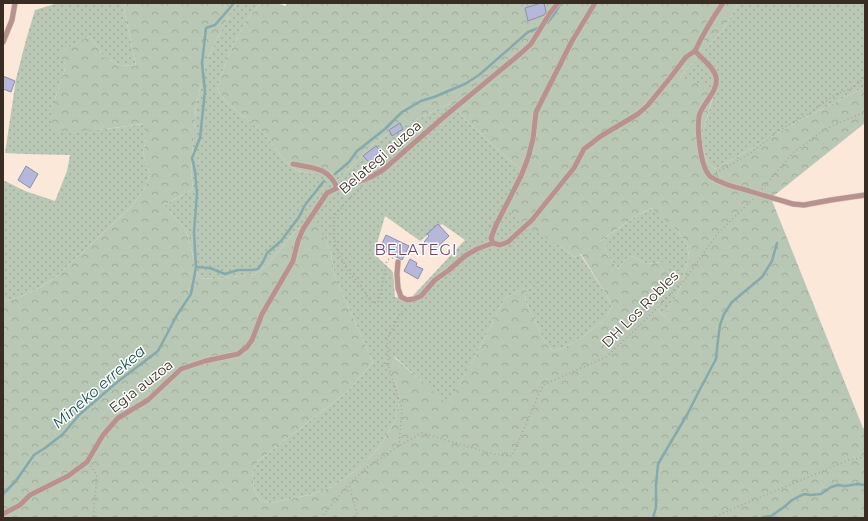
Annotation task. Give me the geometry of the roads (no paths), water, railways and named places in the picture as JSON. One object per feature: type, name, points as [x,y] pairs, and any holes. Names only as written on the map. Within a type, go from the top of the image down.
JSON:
[{"type":"lane","points":[[3,42],[4,34],[12,20],[15,3]]},
{"type":"lane","name":"Belategi auzoa","points":[[371,176],[383,170],[531,44],[558,3]]},
{"type":"lane","points":[[493,243],[491,238],[496,225],[521,176],[528,158],[533,139],[536,112],[572,41],[595,3]]},
{"type":"lane","points":[[398,262],[398,288],[401,297],[407,300],[414,299],[421,296],[435,280],[465,256],[477,249],[493,243],[500,245],[508,242],[532,220],[574,168],[584,149],[601,136],[638,114],[648,105],[686,57],[695,51],[701,37],[723,3]]},
{"type":"lane","points":[[695,51],[714,70],[717,78],[715,87],[699,115],[698,134],[700,150],[704,168],[710,176],[722,184],[804,206],[865,194]]},
{"type":"lane","name":"Belategi auzoa","points":[[292,164],[320,170],[328,174],[334,181],[337,188]]},
{"type":"lane","name":"Egia auzoa","points":[[3,514],[20,505],[30,495],[68,476],[87,462],[103,435],[118,418],[148,400],[181,369],[205,361],[238,354],[247,347],[252,340],[262,314],[293,261],[303,229],[327,193],[341,186],[350,185],[371,176]]},
{"type":"waterway","name":"Mineko errekea","points":[[3,494],[15,482],[34,455],[63,434],[79,415],[116,383],[158,351],[177,315],[191,294],[196,267],[194,232],[197,194],[192,158],[200,138],[205,91],[202,63],[206,28],[215,25],[234,3]]},
{"type":"waterway","name":"Mineko errekea","points":[[547,23],[561,3]]},
{"type":"waterway","name":"Mineko errekea","points":[[335,174],[349,162],[357,151],[385,129],[402,112],[421,101],[465,84],[479,75],[528,32],[541,27]]},
{"type":"waterway","name":"Mineko errekea","points":[[196,267],[210,268],[225,274],[238,270],[258,269],[267,253],[281,241],[299,217],[305,205],[324,181]]},
{"type":"waterway","points":[[653,518],[656,507],[658,464],[688,413],[716,359],[720,325],[724,314],[732,302],[762,277],[772,261],[777,243]]},
{"type":"waterway","points":[[761,518],[771,516],[792,500],[805,494],[821,494],[831,487],[838,485],[865,485]]},
{"type":"district","name":"BELATEGI","points":[[416,250]]}]
